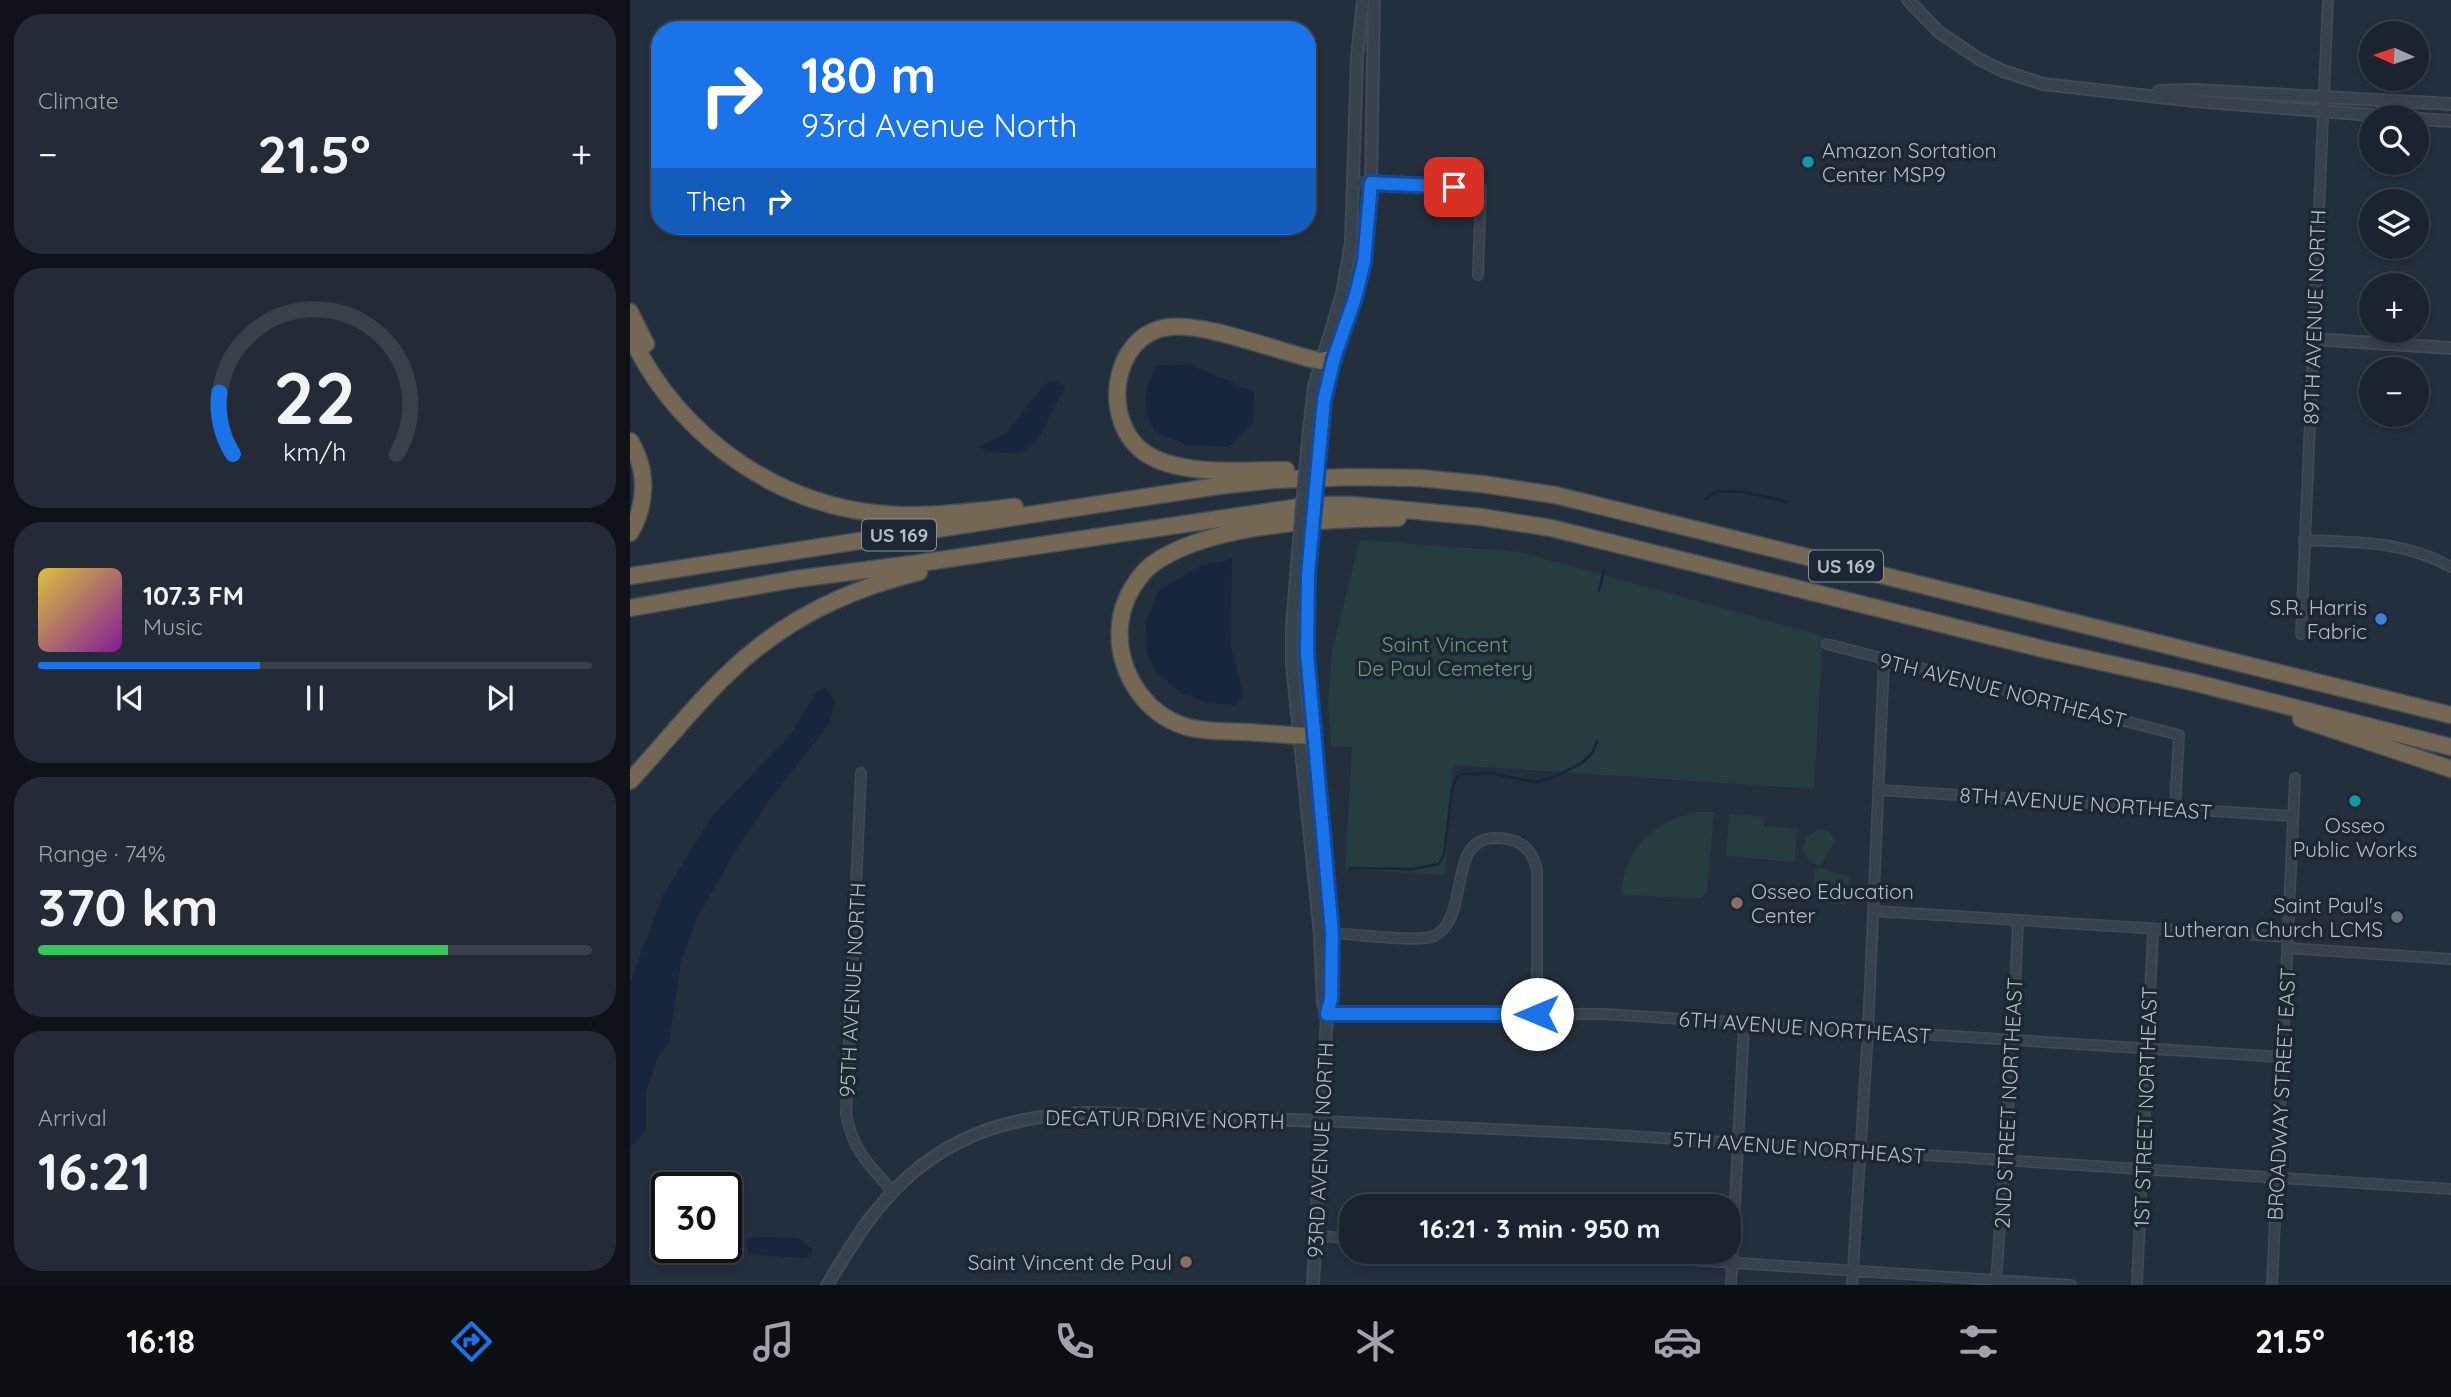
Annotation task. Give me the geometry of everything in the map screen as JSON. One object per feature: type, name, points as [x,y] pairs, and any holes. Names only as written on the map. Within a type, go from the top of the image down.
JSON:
[{"type":"highway","points":[[630,312],[653,356],[706,438]]},
{"type":"highway","points":[[1327,360],[1184,326],[1152,332],[1126,358],[1118,382],[1117,404],[1121,424],[1131,440],[1145,453],[1168,464],[1188,468],[1302,470],[1351,477]]},
{"type":"highway","points":[[630,335],[659,385],[681,413],[706,438],[739,464],[785,488],[827,503],[875,513],[937,514],[1122,501]]},
{"type":"highway","points":[[630,441],[640,462],[644,484],[641,508],[630,533]]},
{"type":"highway","name":"US 169","points":[[630,576],[1246,483],[1351,477],[1419,478],[1555,495],[2451,715]]},
{"type":"highway","name":"US 169","points":[[630,608],[796,579],[1313,505],[1352,505],[1481,517],[1550,528],[2451,747]]},
{"type":"highway","points":[[1306,736],[1186,727],[1150,706],[1134,687],[1123,665],[1119,639],[1124,603],[1142,573],[1158,560],[1219,534],[1338,519],[1481,517]]},
{"type":"highway","points":[[630,781],[741,662],[772,636],[810,613],[905,575],[1066,541]]},
{"type":"highway","points":[[2249,696],[2255,666]]},
{"type":"highway","points":[[2192,682],[2451,769]]},
{"type":"street","name":"93RD AVENUE NORTH","points":[[1327,360],[1351,242],[1357,57],[1363,0]]},
{"type":"street","name":"93RD AVENUE NORTH","points":[[1327,1014],[1323,1003],[1306,736],[1306,617],[1314,440],[1313,396],[1355,298],[1364,262],[1371,183],[1374,0]]},
{"type":"street","points":[[1908,0],[1949,39],[1979,60],[2003,71],[2061,87],[2132,92],[2194,102],[2359,114]]},
{"type":"street","name":"89TH AVENUE NORTH","points":[[2301,634],[2328,0]]},
{"type":"street","points":[[2132,92],[2196,90],[2451,104]]},
{"type":"street","points":[[2429,120],[2451,121]]},
{"type":"street","points":[[1354,182],[1481,188],[1478,275]]},
{"type":"street","points":[[2313,339],[2451,348]]},
{"type":"street","name":"93RD AVENUE NORTH","points":[[1314,440],[1298,553],[1292,627],[1292,664],[1306,736],[1332,933],[1331,999],[1327,1014],[1314,1285]]},
{"type":"street","points":[[2304,540],[2383,543],[2424,554],[2451,567]]},
{"type":"street","name":"9TH AVENUE NORTHEAST","points":[[1827,644],[2179,735],[2175,809]]},
{"type":"street","points":[[1852,1285],[1868,1031],[1884,659]]},
{"type":"street","name":"95TH AVENUE NORTH","points":[[861,773],[846,1114],[851,1139],[864,1160],[893,1192]]},
{"type":"street","name":"BROADWAY STREET EAST","points":[[2272,1285],[2295,778]]},
{"type":"street","name":"8TH AVENUE NORTHEAST","points":[[1879,790],[2293,816]]},
{"type":"street","points":[[1332,933],[1419,939],[1437,935],[1450,920],[1464,863],[1473,847],[1489,839],[1517,842],[1531,854],[1536,871],[1537,1014]]},
{"type":"street","points":[[1874,911],[2288,937]]},
{"type":"street","name":"2ND STREET NORTHEAST","points":[[1996,1283],[2013,1040],[2018,920]]},
{"type":"street","name":"1ST STREET NORTHEAST","points":[[2137,1285],[2152,930]]},
{"type":"street","points":[[2287,948],[2451,959]]},
{"type":"street","name":"6TH AVENUE NORTHEAST","points":[[1327,1014],[1604,1014],[2282,1057]]},
{"type":"street","points":[[1735,1194],[1744,1023]]},
{"type":"street","name":"DECATUR DRIVE NORTH","points":[[827,1285],[864,1226],[918,1168],[968,1137],[998,1125],[1054,1114],[1085,1113],[1321,1121]]},
{"type":"street","name":"5TH AVENUE NORTHEAST","points":[[1321,1121],[1599,1134],[2451,1189]]},
{"type":"street","points":[[1316,1236],[1339,1237]]},
{"type":"street","points":[[1741,1263],[1996,1283],[2071,1285]]},
{"type":"street","points":[[1731,1285],[1732,1264]]},
{"type":"green space","name":"Saint Vincent De Paul Cemetery","points":[[1360,540],[1520,552],[1823,636],[1814,789],[1453,765],[1445,875],[1345,869],[1352,747],[1331,746],[1328,704],[1332,652]]},
{"type":"green space","points":[[1696,812],[1714,812],[1707,893],[1701,898],[1620,895],[1628,864],[1643,840],[1666,823]]},
{"type":"green space","points":[[1729,814],[1765,817],[1764,826],[1797,829],[1795,862],[1726,856]]},
{"type":"green space","points":[[1821,829],[1831,833],[1836,840],[1820,866],[1802,851],[1807,836]]},
{"type":"green space","points":[[1818,868],[1850,877],[1846,905],[1823,902],[1813,891],[1814,871]]},
{"type":"water","points":[[1188,364],[1254,392],[1253,423],[1229,447],[1188,445],[1154,431],[1147,412],[1146,398],[1155,366]]},
{"type":"water","points":[[1055,381],[1065,386],[1062,394],[1042,433],[1028,448],[1018,452],[999,453],[988,452],[979,447],[1007,433],[1041,388]]},
{"type":"water","points":[[1232,559],[1231,647],[1244,696],[1235,705],[1209,703],[1182,694],[1156,671],[1147,652],[1146,622],[1158,591],[1200,566]]},
{"type":"water","points":[[826,688],[835,701],[829,724],[771,798],[736,850],[697,918],[681,962],[669,1043],[658,1056],[646,1092],[646,1129],[630,1149],[630,982],[662,897],[712,816],[789,737],[816,692]]},
{"type":"water","points":[[753,1237],[800,1239],[813,1250],[809,1257],[803,1258],[753,1255],[748,1253],[746,1242]]},
{"type":"waterway","points":[[1704,500],[1717,491],[1745,492],[1787,502]]},
{"type":"waterway","points":[[1599,590],[1604,571]]},
{"type":"waterway","points":[[1350,868],[1413,869],[1439,864],[1444,855],[1452,790],[1456,778],[1461,774],[1490,773],[1535,782],[1554,777],[1582,763],[1592,753],[1597,741]]},
{"type":"place","name":"Amazon Sortation Center MSP9","points":[[1808,162]]},
{"type":"place","name":"S.R. Harris Fabric","points":[[2381,619]]},
{"type":"place","name":"Osseo Public Works","points":[[2355,801]]},
{"type":"place","name":"Osseo Education Center","points":[[1737,903]]},
{"type":"place","name":"Saint Paul's Lutheran Church LCMS","points":[[2397,917]]},
{"type":"place","name":"Saint Vincent de Paul","points":[[1186,1262]]},
{"type":"route","points":[[1454,187],[1371,183],[1364,262],[1324,400],[1306,617],[1315,753],[1332,933],[1331,999],[1327,1014],[1537,1014]]}]
